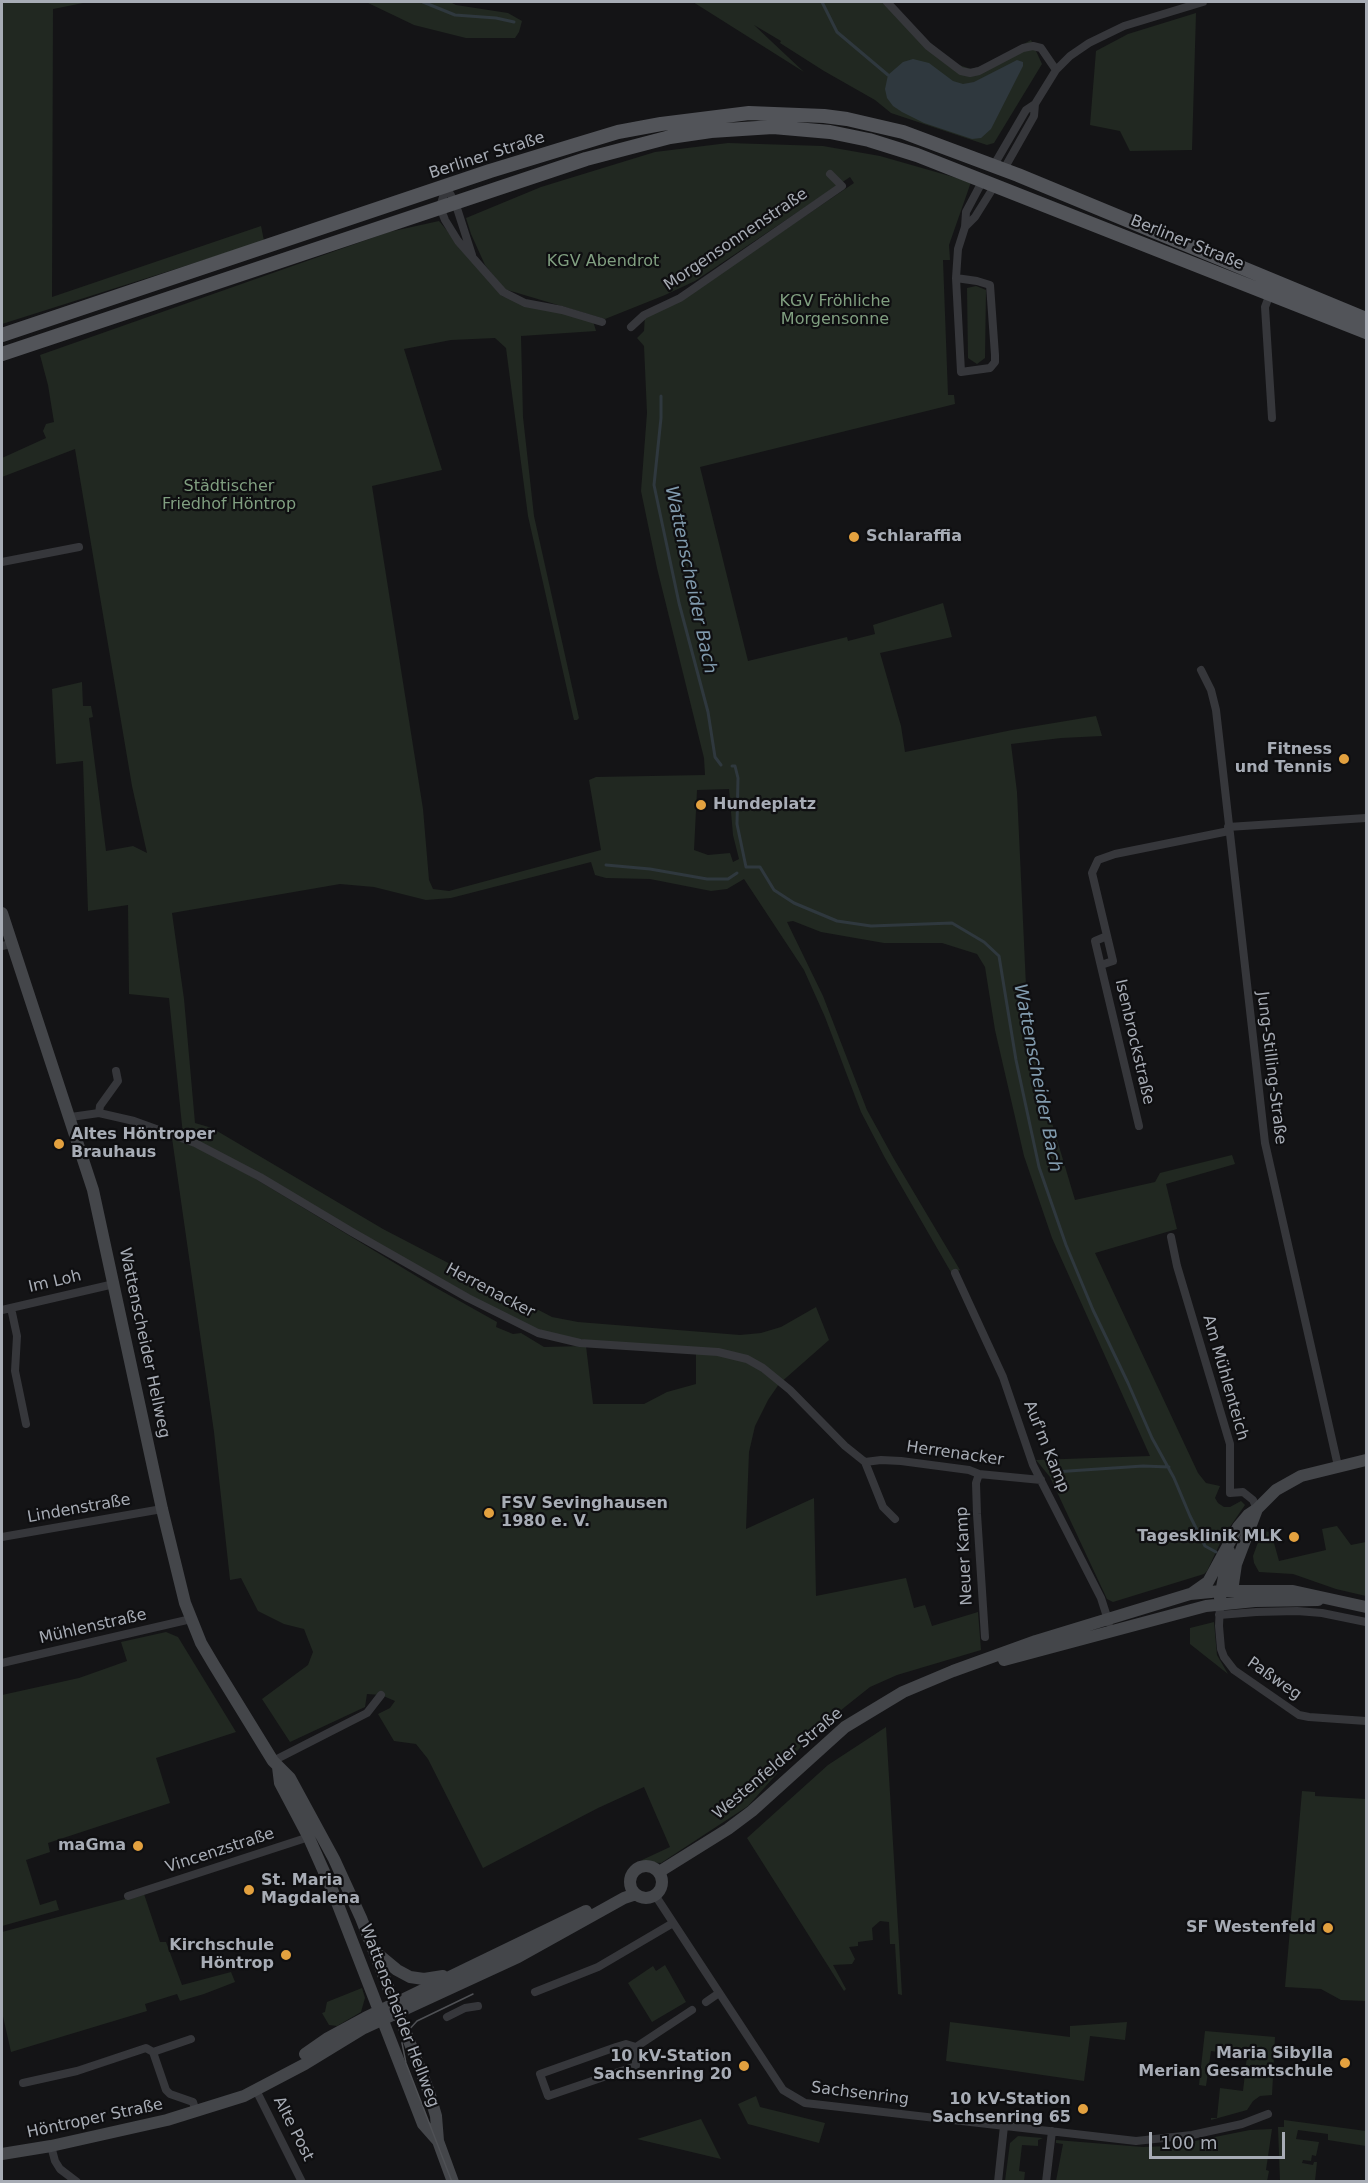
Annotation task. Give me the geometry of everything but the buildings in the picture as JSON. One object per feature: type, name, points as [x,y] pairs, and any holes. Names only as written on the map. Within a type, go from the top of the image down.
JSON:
[{"type":"main road","name":"Berliner Straße","points":[[2,336],[490,171],[618,132],[706,117],[749,113],[787,113],[847,119],[903,132],[999,167],[1366,319]]},
{"type":"main road","name":"Berliner Straße","points":[[2,354],[455,202],[627,147],[711,131],[752,128],[812,130],[869,140],[917,154],[1366,332]]},
{"type":"main road","points":[[989,182],[999,167]]},
{"type":"street","points":[[887,2],[928,46],[954,68],[965,72],[979,71],[1023,48],[1033,46],[1041,48],[1056,69]]},
{"type":"street","points":[[999,167],[1034,116],[1035,104],[1056,69],[1070,56],[1106,34],[1143,19],[1203,2]]},
{"type":"street","name":"Morgensonnenstraße","points":[[631,327],[644,315],[680,298],[842,186],[830,174]]},
{"type":"street","points":[[965,227],[975,217],[989,182]]},
{"type":"street","points":[[957,278],[990,285],[995,362],[990,368],[961,372],[957,278],[958,249],[965,227],[966,212],[989,182]]},
{"type":"street","points":[[446,187],[455,202],[473,258]]},
{"type":"street","points":[[446,187],[440,207],[458,241],[503,292],[525,303],[562,310],[602,322]]},
{"type":"street","points":[[1270,294],[1265,307],[1272,418]]},
{"type":"street","points":[[2,562],[79,547]]},
{"type":"street","name":"Jung-Stilling-Straße","points":[[1201,670],[1211,690],[1216,710],[1265,1143],[1338,1466]]},
{"type":"street","name":"Isenbrockstraße","points":[[1139,1126],[1095,941],[1107,936],[1092,873],[1098,860],[1115,854],[1228,829],[1366,818]]},
{"type":"street","name":"Wattenscheider Hellweg","points":[[2,913],[6,945],[71,1117],[93,1190],[179,1586],[201,1643],[275,1764],[280,1783],[353,1899],[430,2098],[436,2116],[438,2142],[453,2181]]},
{"type":"street","points":[[99,1113],[100,1106],[118,1081],[116,1071]]},
{"type":"street","name":"Herrenacker","points":[[71,1117],[99,1113],[134,1121],[186,1139],[260,1177],[458,1292],[538,1334],[580,1343],[718,1352],[747,1359],[763,1368],[790,1390],[838,1439],[865,1462],[883,1507],[895,1520]]},
{"type":"street","name":"Am Mühlenteich","points":[[1171,1237],[1177,1266],[1230,1444],[1230,1493],[1243,1492],[1253,1500],[1257,1509]]},
{"type":"street","name":"Auf'm Kamp","points":[[955,1273],[1003,1377],[1041,1480],[1101,1598],[1110,1625]]},
{"type":"street","name":"Im Loh","points":[[2,1310],[114,1284]]},
{"type":"street","points":[[11,1308],[17,1336],[15,1371],[26,1424]]},
{"type":"street","points":[[1190,1594],[1208,1582],[1243,1521],[1275,1490],[1311,1473],[1366,1460]]},
{"type":"street","name":"Herrenacker","points":[[865,1462],[902,1461],[969,1470],[979,1474],[1041,1480]]},
{"type":"street","name":"Neuer Kamp","points":[[979,1474],[976,1483],[977,1514],[985,1637]]},
{"type":"street","name":"Lindenstraße","points":[[2,1537],[162,1509]]},
{"type":"street","points":[[1223,1600],[1257,1509]]},
{"type":"street","points":[[1223,1600],[1230,1555],[1229,1543]]},
{"type":"street","name":"Westenfelder Straße","points":[[633,1890],[632,1876],[639,1868],[648,1866],[659,1872],[744,1817],[844,1727],[903,1692],[953,1671],[1039,1652],[1190,1594],[1223,1600],[1328,1599],[1366,1607]]},
{"type":"street","points":[[1223,1600],[1266,1611],[1322,1613],[1366,1622]]},
{"type":"street","name":"Westenfelder Straße","points":[[1110,1625],[1223,1600]]},
{"type":"street","name":"Paßweg","points":[[1223,1600],[1221,1649],[1234,1670],[1299,1715],[1366,1721]]},
{"type":"street","name":"Mühlenstraße","points":[[2,1663],[191,1619]]},
{"type":"street","points":[[275,1764],[367,1713],[381,1695]]},
{"type":"street","name":"Wattenscheider Hellweg","points":[[314,1835],[333,1892],[423,2124],[438,2142]]},
{"type":"street","name":"Vincenzstraße","points":[[128,1896],[314,1835]]},
{"type":"street","points":[[655,1895],[662,1885],[659,1872]]},
{"type":"street","name":"Westenfelder Straße","points":[[633,1890],[645,1898],[655,1895]]},
{"type":"street","name":"Westenfelder Straße","points":[[396,2009],[455,1974],[633,1890]]},
{"type":"street","name":"Westenfelder Straße","points":[[396,2009],[518,1957],[624,1898],[633,1890]]},
{"type":"street","name":"Sachsenring","points":[[655,1895],[783,2090],[796,2099],[815,2105],[1127,2141],[1160,2140],[1242,2124],[1268,2114]]},
{"type":"street","points":[[535,1992],[598,1967],[673,1923]]},
{"type":"street","name":"Wattenscheider Hellweg","points":[[373,1950],[404,1974]]},
{"type":"street","name":"Westenfelder Straße","points":[[404,1974],[424,1979],[455,1974]]},
{"type":"street","points":[[706,2002],[719,1993]]},
{"type":"street","points":[[447,2017],[465,2008],[478,2006]]},
{"type":"street","name":"Höntroper Straße","points":[[2,2154],[51,2146],[196,2112],[256,2090],[305,2064],[396,2009]]},
{"type":"street","points":[[636,2046],[636,2066],[548,2096],[540,2074],[626,2044],[636,2046],[692,2010]]},
{"type":"street","points":[[23,2083],[76,2071],[146,2049],[153,2052],[191,2039]]},
{"type":"street","name":"Höntroper Straße","points":[[153,2052],[166,2090],[170,2094],[193,2102],[196,2112]]},
{"type":"street","name":"Alte Post","points":[[256,2090],[302,2181]]},
{"type":"street","points":[[998,2181],[1004,2126]]},
{"type":"street","points":[[1046,2181],[1052,2131]]},
{"type":"street","points":[[51,2146],[60,2169],[77,2181]]},
{"type":"green space","points":[[2,2],[88,2],[53,9],[52,297],[261,226],[264,241],[2,324]]},
{"type":"green space","points":[[366,2],[450,2],[456,5],[508,13],[522,21],[515,38],[466,38],[414,25]]},
{"type":"green space","points":[[693,2],[890,2],[922,36],[956,64],[971,69],[985,65],[1031,40],[1042,64],[994,143],[987,145],[891,113],[875,100],[824,71],[754,25],[804,72]]},
{"type":"green space","points":[[1196,13],[1192,150],[1130,151],[1120,131],[1090,125],[1096,51],[1128,34]]},
{"type":"green space","points":[[728,143],[823,146],[880,156],[971,182],[949,245],[950,260],[943,260],[948,395],[954,395],[955,404],[700,467],[748,661],[847,637],[848,641],[875,634],[873,625],[943,603],[952,637],[880,653],[901,726],[905,752],[1012,730],[1096,716],[1102,736],[1011,744],[1017,792],[1026,986],[1033,1035],[1049,1113],[1075,1200],[1155,1182],[1160,1173],[1232,1155],[1235,1164],[1166,1184],[1177,1229],[1095,1253],[1198,1473],[1206,1483],[1220,1486],[1215,1498],[1218,1503],[1224,1507],[1230,1507],[1241,1501],[1245,1505],[1223,1537],[1204,1574],[1113,1602],[1107,1599],[1050,1477],[1036,1460],[1150,1456],[1052,1238],[1024,1156],[995,1030],[985,967],[977,954],[942,943],[884,943],[821,932],[793,921],[787,922],[823,996],[867,1110],[960,1270],[952,1274],[861,1112],[825,1017],[804,970],[744,879],[727,889],[711,891],[650,879],[606,878],[595,875],[591,862],[451,898],[426,900],[374,887],[340,884],[172,913],[184,999],[195,1123],[212,1128],[383,1229],[552,1317],[578,1322],[740,1335],[761,1333],[781,1327],[816,1307],[829,1340],[779,1384],[755,1426],[749,1452],[746,1529],[814,1498],[816,1596],[906,1578],[914,1608],[925,1605],[932,1626],[978,1612],[981,1650],[897,1675],[870,1687],[816,1730],[748,1806],[661,1863],[643,1862],[642,1860],[670,1847],[644,1787],[598,1808],[483,1868],[428,1759],[416,1744],[394,1741],[378,1714],[390,1708],[395,1701],[381,1695],[367,1694],[365,1707],[290,1742],[262,1699],[308,1665],[313,1652],[304,1629],[284,1624],[258,1611],[241,1578],[230,1580],[214,1432],[172,1138],[216,1155],[431,1285],[497,1322],[496,1327],[513,1334],[521,1333],[544,1347],[586,1346],[593,1404],[644,1404],[667,1392],[696,1384],[696,1354],[560,1337],[516,1321],[195,1141],[194,1136],[186,1138],[183,1135],[169,998],[129,994],[128,905],[88,911],[83,761],[56,764],[52,689],[82,682],[83,706],[91,706],[93,717],[89,718],[106,851],[133,846],[147,853],[132,786],[75,449],[2,477],[2,458],[46,438],[43,431],[46,424],[54,422],[40,355],[389,232],[439,221],[502,296],[593,321],[596,331],[521,336],[523,417],[534,516],[579,718],[577,720],[574,720],[573,716],[528,516],[506,348],[495,338],[451,340],[404,349],[442,470],[372,486],[423,809],[429,880],[433,889],[449,891],[601,850],[589,780],[596,777],[705,775],[704,758],[657,568],[641,491],[647,413],[644,346],[637,338],[644,331],[645,315],[681,300],[854,183],[850,177],[695,281],[605,319],[504,289],[485,265],[466,218],[541,187],[655,152]],"holes":[[[729,789],[733,835],[739,859],[733,862],[730,853],[708,855],[694,850],[697,790]]]},
{"type":"green space","points":[[976,286],[986,290],[985,358],[977,364],[968,358],[967,288]]},
{"type":"green space","points":[[1337,1526],[1351,1545],[1366,1542],[1366,1596],[1336,1589],[1293,1574],[1259,1572],[1254,1563],[1253,1556],[1262,1531],[1271,1532],[1279,1561],[1326,1550],[1322,1529]]},
{"type":"green space","points":[[1214,1622],[1217,1655],[1228,1674],[1190,1644],[1190,1628]]},
{"type":"green space","points":[[166,1632],[178,1637],[236,1732],[156,1758],[170,1803],[48,1843],[50,1852],[26,1860],[40,1905],[56,1900],[59,1910],[2,1926],[2,1695],[79,1678],[127,1661],[121,1642]]},
{"type":"green space","points":[[886,1727],[902,1995],[898,1994],[895,1944],[890,1944],[889,1922],[880,1921],[872,1928],[873,1940],[858,1942],[858,1946],[849,1947],[855,1959],[852,1964],[833,1965],[846,1989],[844,1991],[747,1838],[828,1765]]},
{"type":"green space","name":"SF Westenfeld","points":[[1302,1791],[1315,1792],[1315,1796],[1366,1799],[1366,2001],[1341,2000],[1321,1989],[1285,1987]]},
{"type":"green space","points":[[144,1894],[160,1942],[166,1942],[182,1985],[231,1972],[235,1982],[180,2001],[177,1994],[145,2004],[147,2011],[11,2052],[2,2012],[2,1932]]},
{"type":"green space","points":[[665,1965],[686,2002],[652,2022],[628,1983],[653,1966],[656,1971]]},
{"type":"green space","points":[[362,1988],[365,1998],[361,2012],[337,2026],[329,2025],[322,2013],[325,2012],[327,2002]]},
{"type":"green space","points":[[950,2022],[1070,2037],[1070,2026],[1127,2022],[1125,2040],[1090,2036],[1084,2081],[946,2061]]},
{"type":"green space","points":[[1205,2031],[1275,2037],[1272,2095],[1260,2096],[1247,2110],[1211,2120],[1211,2118],[1217,2118],[1220,2088],[1243,2091],[1247,2056],[1211,2051],[1206,2086],[1199,2085]]},
{"type":"green space","points":[[756,2096],[760,2107],[825,2123],[819,2143],[748,2124],[738,2104]]},
{"type":"green space","points":[[701,2119],[721,2159],[637,2139]]},
{"type":"green space","points":[[1284,2120],[1366,2131],[1366,2146],[1328,2140],[1328,2134],[1298,2130],[1296,2139],[1319,2142],[1316,2156],[1312,2155],[1311,2161],[1303,2160],[1302,2163],[1313,2165],[1317,2162],[1315,2181],[1280,2181],[1278,2127],[1284,2127]]},
{"type":"green space","points":[[1272,2129],[1266,2170],[1269,2171],[1267,2181],[1056,2181],[1063,2144],[1056,2143],[1056,2140],[1143,2147],[1170,2146],[1250,2130]]},
{"type":"green space","points":[[1018,2136],[1043,2138],[1038,2140],[1038,2146],[1022,2145],[1019,2171],[1025,2172],[1024,2181],[1005,2181],[1010,2143]]},
{"type":"shaded area","points":[[913,59],[929,63],[953,81],[963,84],[974,82],[1017,60],[1023,62],[1023,66],[991,129],[981,138],[972,139],[924,123],[893,106],[887,98],[885,89],[888,75],[903,62]]},
{"type":"waterway","name":"Wattenscheider Bach","points":[[423,2],[455,15],[496,18],[514,22]]},
{"type":"waterway","points":[[822,2],[837,32],[888,75]]},
{"type":"waterway","name":"Wattenscheider Bach","points":[[661,396],[654,485],[679,603],[708,712],[715,757],[721,765]]},
{"type":"waterway","name":"Wattenscheider Bach","points":[[732,766],[735,766],[738,778],[737,824],[746,867],[760,867],[774,890],[794,903],[837,921],[871,926],[952,923],[984,942],[999,956],[1016,1060],[1039,1167],[1066,1245],[1093,1310],[1190,1516],[1205,1546],[1216,1552]]},
{"type":"waterway","points":[[606,865],[650,869],[707,879],[728,879],[737,873]]},
{"type":"waterway","points":[[1054,1472],[1143,1466],[1169,1467]]},
{"type":"tram line","points":[[452,2182],[406,2063],[402,2043],[406,2033],[417,2021],[473,1994]]},
{"type":"place","name":"Schlaraffia","points":[[854,537]]},
{"type":"place","name":"Fitness und Tennis","points":[[1344,759]]},
{"type":"place","name":"Hundeplatz","points":[[701,805]]},
{"type":"place","name":"Altes Höntroper Brauhaus","points":[[59,1144]]},
{"type":"place","name":"FSV Sevinghausen 1980 e. V.","points":[[489,1513]]},
{"type":"place","name":"Tagesklinik MLK","points":[[1294,1537]]},
{"type":"place","name":"maGma","points":[[138,1846]]},
{"type":"place","name":"St. Maria Magdalena","points":[[249,1890]]},
{"type":"place","name":"SF Westenfeld","points":[[1328,1928]]},
{"type":"place","name":"Kirchschule Höntrop","points":[[286,1955]]},
{"type":"place","name":"Maria Sibylla Merian Gesamtschule","points":[[1345,2063]]},
{"type":"place","name":"10 kV-Station Sachsenring 20","points":[[744,2066]]},
{"type":"place","name":"10 kV-Station Sachsenring 65","points":[[1083,2109]]},
{"type":"park label","name":"KGV Abendrot","points":[[603,262]]},
{"type":"park label","name":"KGV Fröhliche Morgensonne","points":[[835,311]]},
{"type":"park label","name":"Städtischer Friedhof Höntrop","points":[[229,496]]}]
